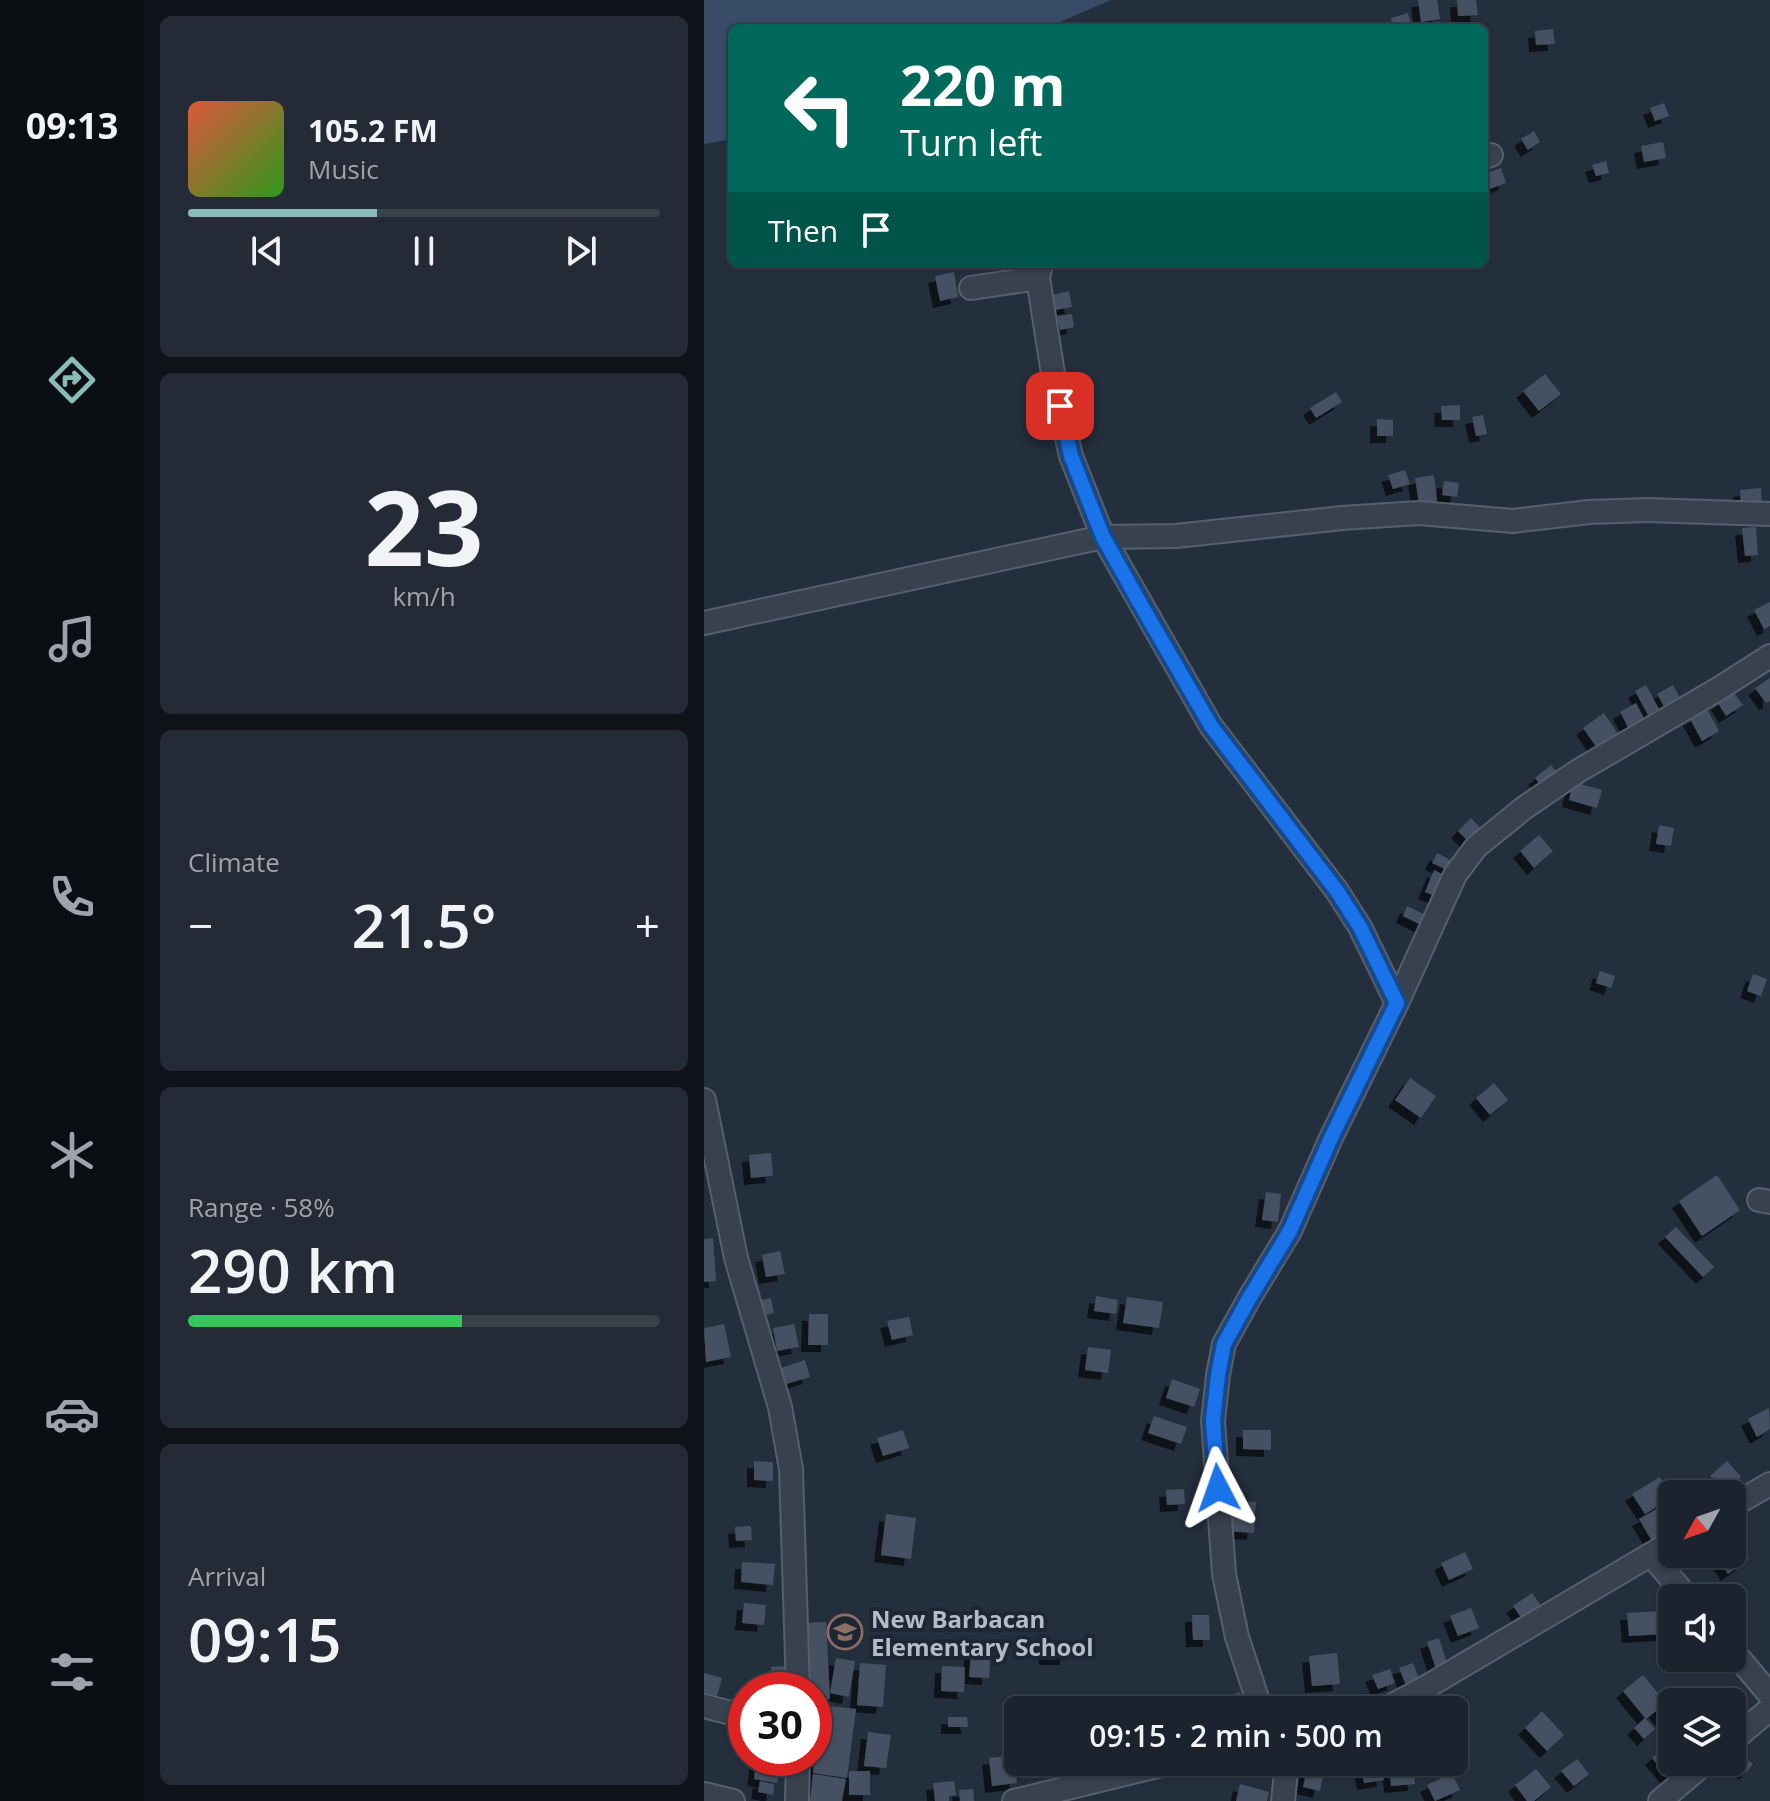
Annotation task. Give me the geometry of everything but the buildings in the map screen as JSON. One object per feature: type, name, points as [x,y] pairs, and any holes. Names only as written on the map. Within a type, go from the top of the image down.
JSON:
[{"type":"street","points":[[971,288],[1039,271],[1054,380],[1071,456],[1103,537],[1211,726],[1337,891],[1360,927],[1397,1003]]},
{"type":"street","points":[[704,623],[1103,537],[1176,536],[1419,513],[1513,521],[1589,512],[1646,510],[1770,514]]},
{"type":"street","points":[[1256,1696],[1237,1637],[1224,1574],[1213,1421],[1224,1344],[1290,1231],[1455,875],[1476,847],[1524,808],[1578,771],[1770,656]]},
{"type":"street","points":[[704,1100],[736,1258],[780,1407],[791,1469],[797,1672]]},
{"type":"street","points":[[1746,1498],[1770,1484]]},
{"type":"street","points":[[1410,1696],[1658,1551]]},
{"type":"street","points":[[1651,1555],[1676,1584]]},
{"type":"street","points":[[1746,1667],[1770,1695]]},
{"type":"street","points":[[704,1706],[728,1712]]},
{"type":"street","points":[[1746,1729],[1770,1709]]},
{"type":"street","points":[[797,1801],[798,1776]]},
{"type":"street","points":[[1014,1801],[1117,1776]]},
{"type":"street","points":[[1283,1801],[1286,1776]]},
{"type":"street","points":[[1660,1801],[1689,1776]]},
{"type":"street","points":[[704,1794],[733,1801]]},
{"type":"water","points":[[704,0],[1111,0],[1055,24],[728,24],[728,140],[704,144]]},
{"type":"place","name":"New Barbacan Elementary School","points":[[845,1632]]},
{"type":"route","points":[[1060,406],[1071,456],[1103,537],[1141,605],[1211,726],[1337,891],[1360,927],[1397,1003],[1290,1231],[1224,1344],[1213,1421],[1218,1488]]}]
